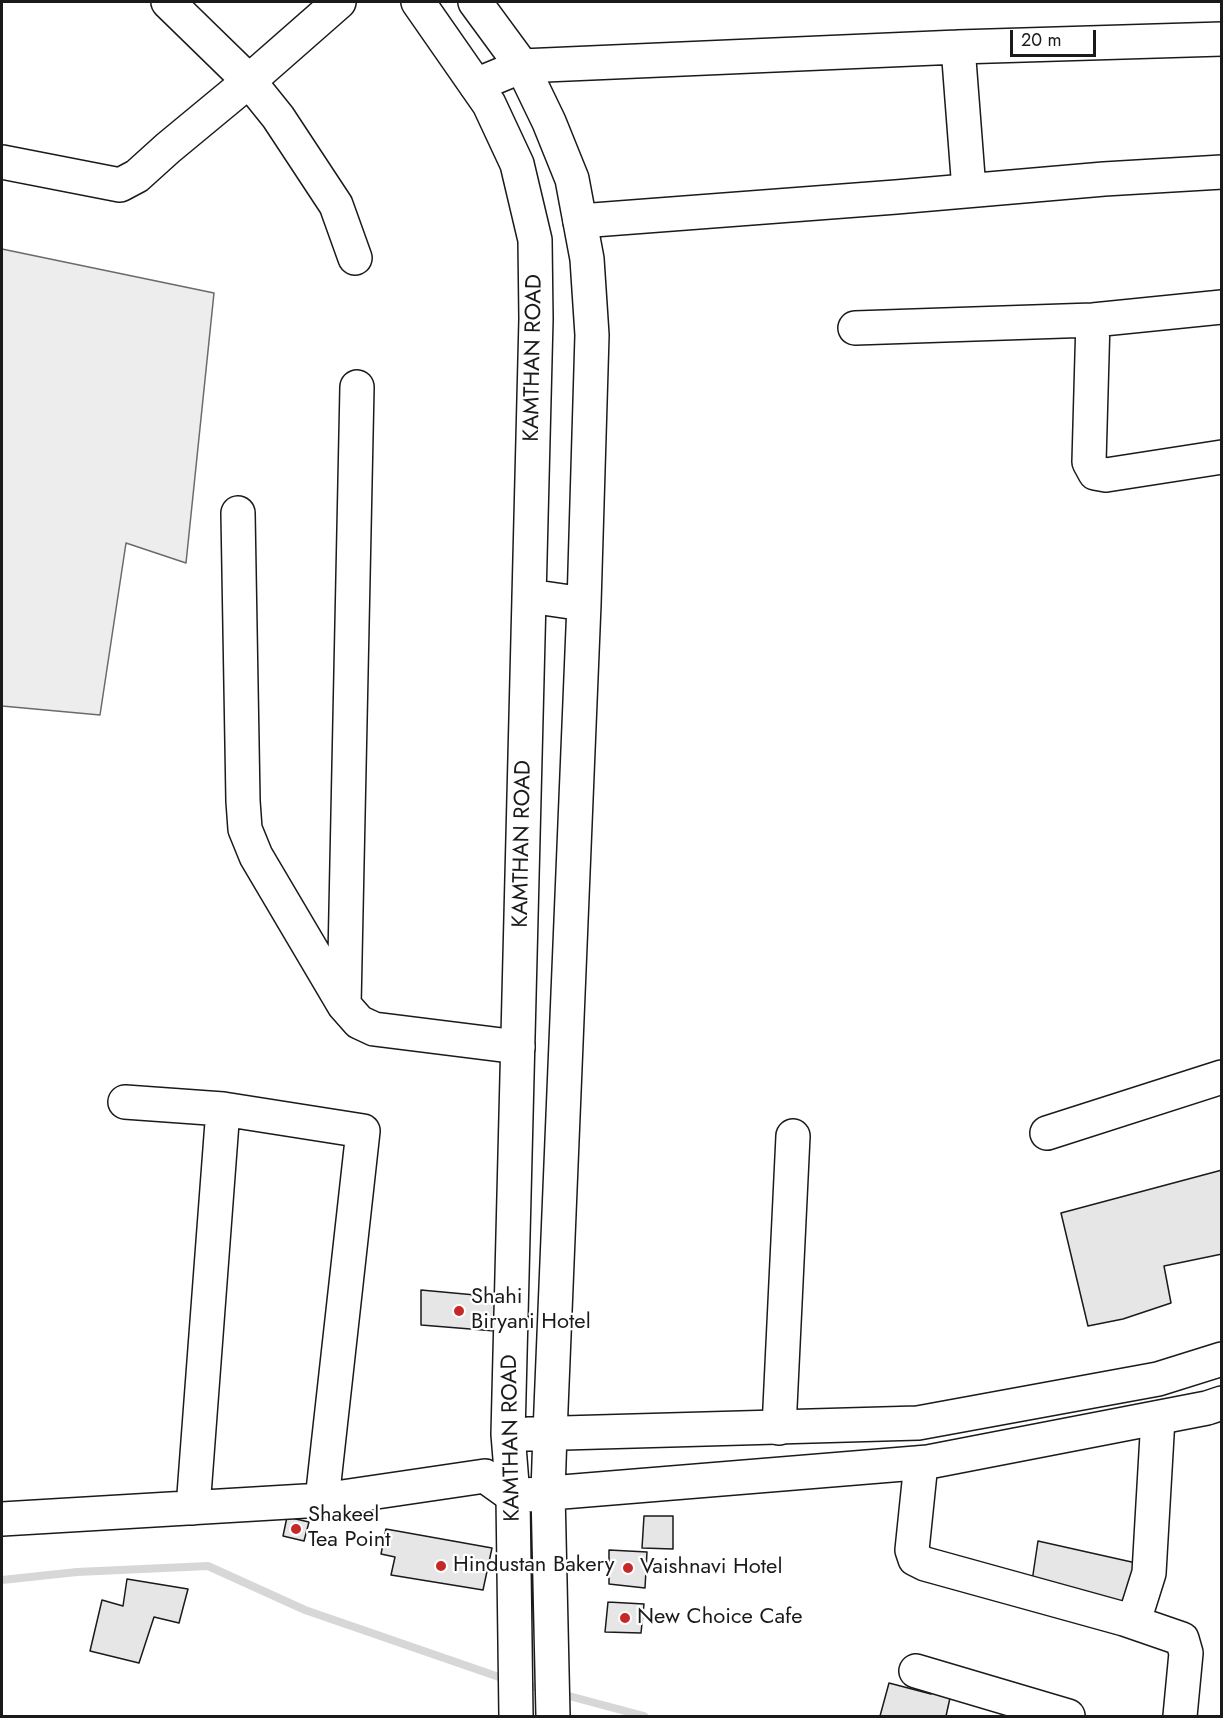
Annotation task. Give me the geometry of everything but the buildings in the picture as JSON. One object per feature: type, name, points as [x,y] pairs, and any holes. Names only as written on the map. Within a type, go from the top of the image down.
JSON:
[{"type":"street","points":[[168,2],[249,81],[278,117],[336,205],[355,258]]},
{"type":"street","points":[[2,162],[120,185],[137,176],[339,2]]},
{"type":"street","name":"KAMTHAN ROAD","points":[[418,2],[489,104],[517,164],[535,240],[536,319],[508,1434],[513,1496],[516,1716]]},
{"type":"street","name":"KAMTHAN ROAD","points":[[475,2],[522,66],[549,122],[572,179],[587,259],[592,334],[584,604],[548,1492],[553,1716]]},
{"type":"street","points":[[476,85],[522,66],[958,47],[1221,39]]},
{"type":"street","points":[[958,47],[969,190]]},
{"type":"street","points":[[580,221],[1104,178],[1221,172]]},
{"type":"street","points":[[855,328],[1093,320],[1221,307]]},
{"type":"street","points":[[1093,320],[1089,462],[1095,473],[1106,476],[1221,458]]},
{"type":"street","points":[[344,1005],[357,387]]},
{"type":"street","points":[[238,513],[243,801],[245,829],[255,856],[344,1005],[359,1022],[374,1029],[518,1047]]},
{"type":"street","points":[[529,596],[584,604]]},
{"type":"street","points":[[1047,1133],[1221,1077]]},
{"type":"street","points":[[125,1102],[223,1109],[363,1131],[322,1500]]},
{"type":"street","points":[[193,1508],[223,1109]]},
{"type":"street","points":[[779,1428],[793,1136]]},
{"type":"street","points":[[485,1476],[508,1434],[887,1425],[948,1419],[1158,1379],[1221,1359]]},
{"type":"street","points":[[2,1519],[322,1500],[485,1476],[513,1496],[921,1463],[1158,1418],[1221,1403]]},
{"type":"street","points":[[1124,1619],[1132,1617],[1138,1608],[1149,1573],[1158,1418]]},
{"type":"street","points":[[921,1463],[912,1550],[915,1559],[925,1564],[1124,1619],[1182,1640],[1186,1653],[1180,1716]]},
{"type":"street","points":[[916,1671],[1068,1716]]},
{"type":"shaded area","points":[[2,249],[214,293],[186,563],[126,543],[100,715],[2,706]]},
{"type":"waterway","points":[[2,1580],[77,1572],[208,1566],[305,1610],[499,1677]]},
{"type":"waterway","points":[[569,1696],[644,1716]]},
{"type":"place","name":"Shahi Biryani Hotel","points":[[459,1311]]},
{"type":"place","name":"Shakeel Tea Point","points":[[296,1529]]},
{"type":"place","name":"Hindustan Bakery","points":[[441,1566]]},
{"type":"place","name":"Vaishnavi Hotel","points":[[628,1568]]},
{"type":"place","name":"New Choice Cafe","points":[[625,1618]]}]
